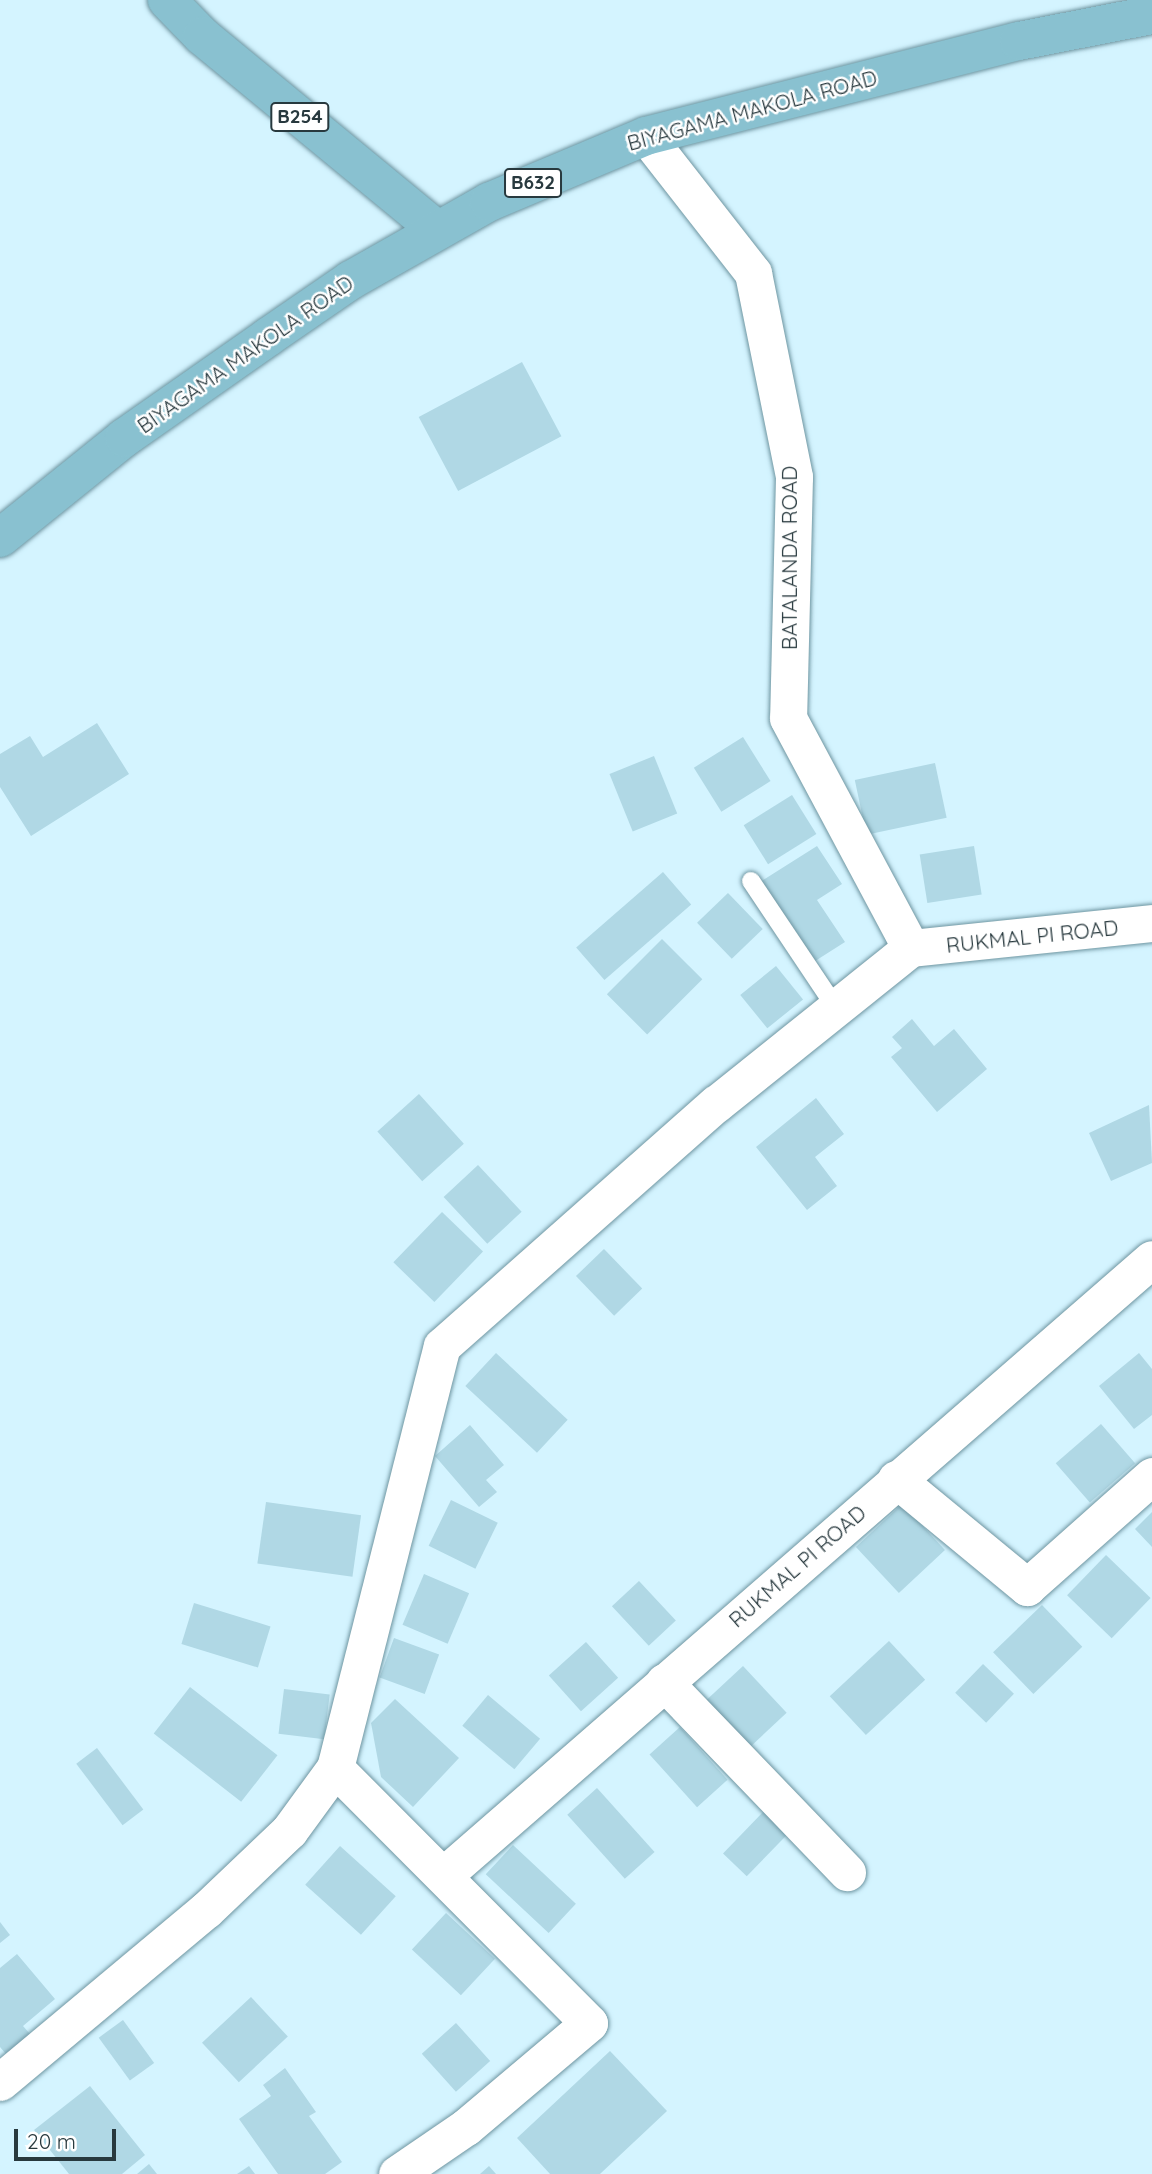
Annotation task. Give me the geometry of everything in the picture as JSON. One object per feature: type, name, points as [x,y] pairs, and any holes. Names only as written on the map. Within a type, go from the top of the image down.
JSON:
[{"type":"main road","name":"B254","points":[[167,0],[202,36],[437,230]]},
{"type":"main road","name":"BIYAGAMA MAKOLA ROAD","points":[[0,538],[124,438],[257,344],[351,280],[489,202],[646,136],[1019,41],[1152,15]]},
{"type":"street","name":"BATALANDA ROAD","points":[[646,136],[753,273],[794,477],[788,719],[912,948]]},
{"type":"street","name":"RUKMAL PI ROAD","points":[[912,948],[1152,923]]},
{"type":"street","points":[[0,2082],[206,1910],[289,1831],[335,1768],[442,1346],[716,1104],[912,948]]},
{"type":"street","name":"RUKMAL PI ROAD","points":[[444,1875],[1152,1259]]},
{"type":"street","points":[[896,1479],[1027,1587],[1152,1476]]},
{"type":"street","points":[[664,1682],[847,1872]]},
{"type":"street","points":[[335,1768],[589,2023],[466,2127],[397,2174]]},
{"type":"lane","points":[[751,881],[836,1007]]},
{"type":"building","points":[[522,362],[561,436],[458,491],[419,417]]},
{"type":"building","points":[[97,723],[129,774],[31,836],[0,787],[0,754],[30,736],[43,757]]},
{"type":"building","points":[[743,737],[771,781],[721,812],[694,768]]},
{"type":"building","points":[[654,756],[677,813],[633,831],[609,774]]},
{"type":"building","points":[[935,763],[947,818],[866,835],[855,780]]},
{"type":"building","points":[[792,795],[816,834],[768,864],[744,825]]},
{"type":"building","points":[[817,846],[842,884],[817,900],[845,942],[812,963],[760,882]]},
{"type":"building","points":[[974,846],[982,894],[927,903],[920,855]]},
{"type":"building","points":[[663,872],[691,904],[604,980],[576,947]]},
{"type":"building","points":[[728,893],[763,929],[732,959],[697,923]]},
{"type":"building","points":[[662,939],[702,979],[647,1034],[607,994]]},
{"type":"building","points":[[776,966],[803,999],[767,1028],[740,995]]},
{"type":"building","points":[[912,1019],[934,1046],[954,1029],[987,1069],[937,1112],[891,1057],[902,1048],[892,1037]]},
{"type":"building","points":[[419,1094],[464,1144],[422,1181],[377,1131]]},
{"type":"building","points":[[816,1098],[844,1134],[815,1157],[837,1186],[807,1210],[756,1147]]},
{"type":"building","points":[[1149,1105],[1152,1163],[1111,1181],[1089,1133]]},
{"type":"building","points":[[478,1165],[522,1212],[487,1244],[444,1197]]},
{"type":"building","points":[[442,1212],[483,1252],[434,1302],[393,1262]]},
{"type":"building","points":[[604,1249],[642,1289],[614,1316],[576,1276]]},
{"type":"building","points":[[496,1353],[568,1420],[537,1453],[465,1386]]},
{"type":"building","points":[[1139,1353],[1152,1369],[1152,1415],[1134,1429],[1099,1386]]},
{"type":"building","points":[[1101,1424],[1135,1463],[1090,1503],[1056,1463]]},
{"type":"building","points":[[470,1425],[504,1465],[486,1480],[497,1492],[479,1507],[435,1456]]},
{"type":"building","points":[[451,1500],[498,1523],[475,1569],[429,1546]]},
{"type":"building","points":[[266,1502],[361,1515],[352,1577],[257,1563]]},
{"type":"building","points":[[902,1504],[945,1550],[899,1593],[856,1547]]},
{"type":"building","points":[[1152,1512],[1152,1547],[1135,1529]]},
{"type":"building","points":[[1106,1555],[1151,1598],[1112,1638],[1067,1595]]},
{"type":"building","points":[[424,1574],[469,1593],[448,1644],[403,1625]]},
{"type":"building","points":[[639,1581],[676,1620],[649,1646],[612,1606]]},
{"type":"building","points":[[194,1603],[271,1626],[258,1668],[181,1644]]},
{"type":"building","points":[[1042,1605],[1082,1647],[1033,1694],[993,1652]]},
{"type":"building","points":[[394,1638],[439,1654],[425,1694],[380,1677]]},
{"type":"building","points":[[889,1641],[925,1680],[866,1735],[830,1696]]},
{"type":"building","points":[[586,1642],[618,1678],[581,1711],[549,1675]]},
{"type":"building","points":[[983,1664],[1014,1694],[986,1723],[955,1693]]},
{"type":"building","points":[[743,1666],[787,1713],[747,1750],[704,1703]]},
{"type":"building","points":[[190,1687],[277,1755],[241,1802],[154,1733]]},
{"type":"building","points":[[284,1689],[330,1695],[324,1739],[279,1734]]},
{"type":"building","points":[[488,1695],[540,1739],[514,1769],[462,1726]]},
{"type":"building","points":[[395,1699],[459,1758],[413,1807],[381,1777],[371,1723]]},
{"type":"building","points":[[680,1727],[728,1780],[697,1807],[650,1754]]},
{"type":"building","points":[[97,1748],[143,1809],[123,1825],[76,1764]]},
{"type":"building","points":[[597,1788],[655,1852],[625,1879],[567,1815]]},
{"type":"building","points":[[764,1811],[788,1834],[747,1876],[723,1853]]},
{"type":"building","points":[[513,1845],[576,1904],[549,1933],[486,1874]]},
{"type":"building","points":[[340,1846],[396,1896],[361,1935],[305,1885]]},
{"type":"building","points":[[446,1913],[495,1959],[461,1995],[412,1950]]},
{"type":"building","points":[[0,1922],[10,1935],[0,1943]]},
{"type":"building","points":[[17,1954],[55,1999],[23,2026],[30,2034],[6,2054],[0,2047],[0,1968]]},
{"type":"building","points":[[251,1997],[288,2036],[239,2082],[202,2043]]},
{"type":"building","points":[[123,2020],[154,2063],[130,2081],[99,2038]]},
{"type":"building","points":[[456,2023],[490,2061],[456,2092],[422,2054]]},
{"type":"building","points":[[610,2051],[667,2111],[600,2174],[550,2174],[517,2138]]},
{"type":"building","points":[[285,2068],[316,2112],[309,2116],[342,2162],[325,2174],[278,2174],[239,2119],[271,2096],[263,2085]]},
{"type":"building","points":[[90,2086],[145,2155],[122,2174],[69,2174],[34,2130]]},
{"type":"building","points":[[149,2164],[157,2174],[137,2174]]},
{"type":"building","points":[[249,2166],[255,2174],[237,2174]]},
{"type":"building","points":[[489,2166],[496,2174],[480,2174]]}]
